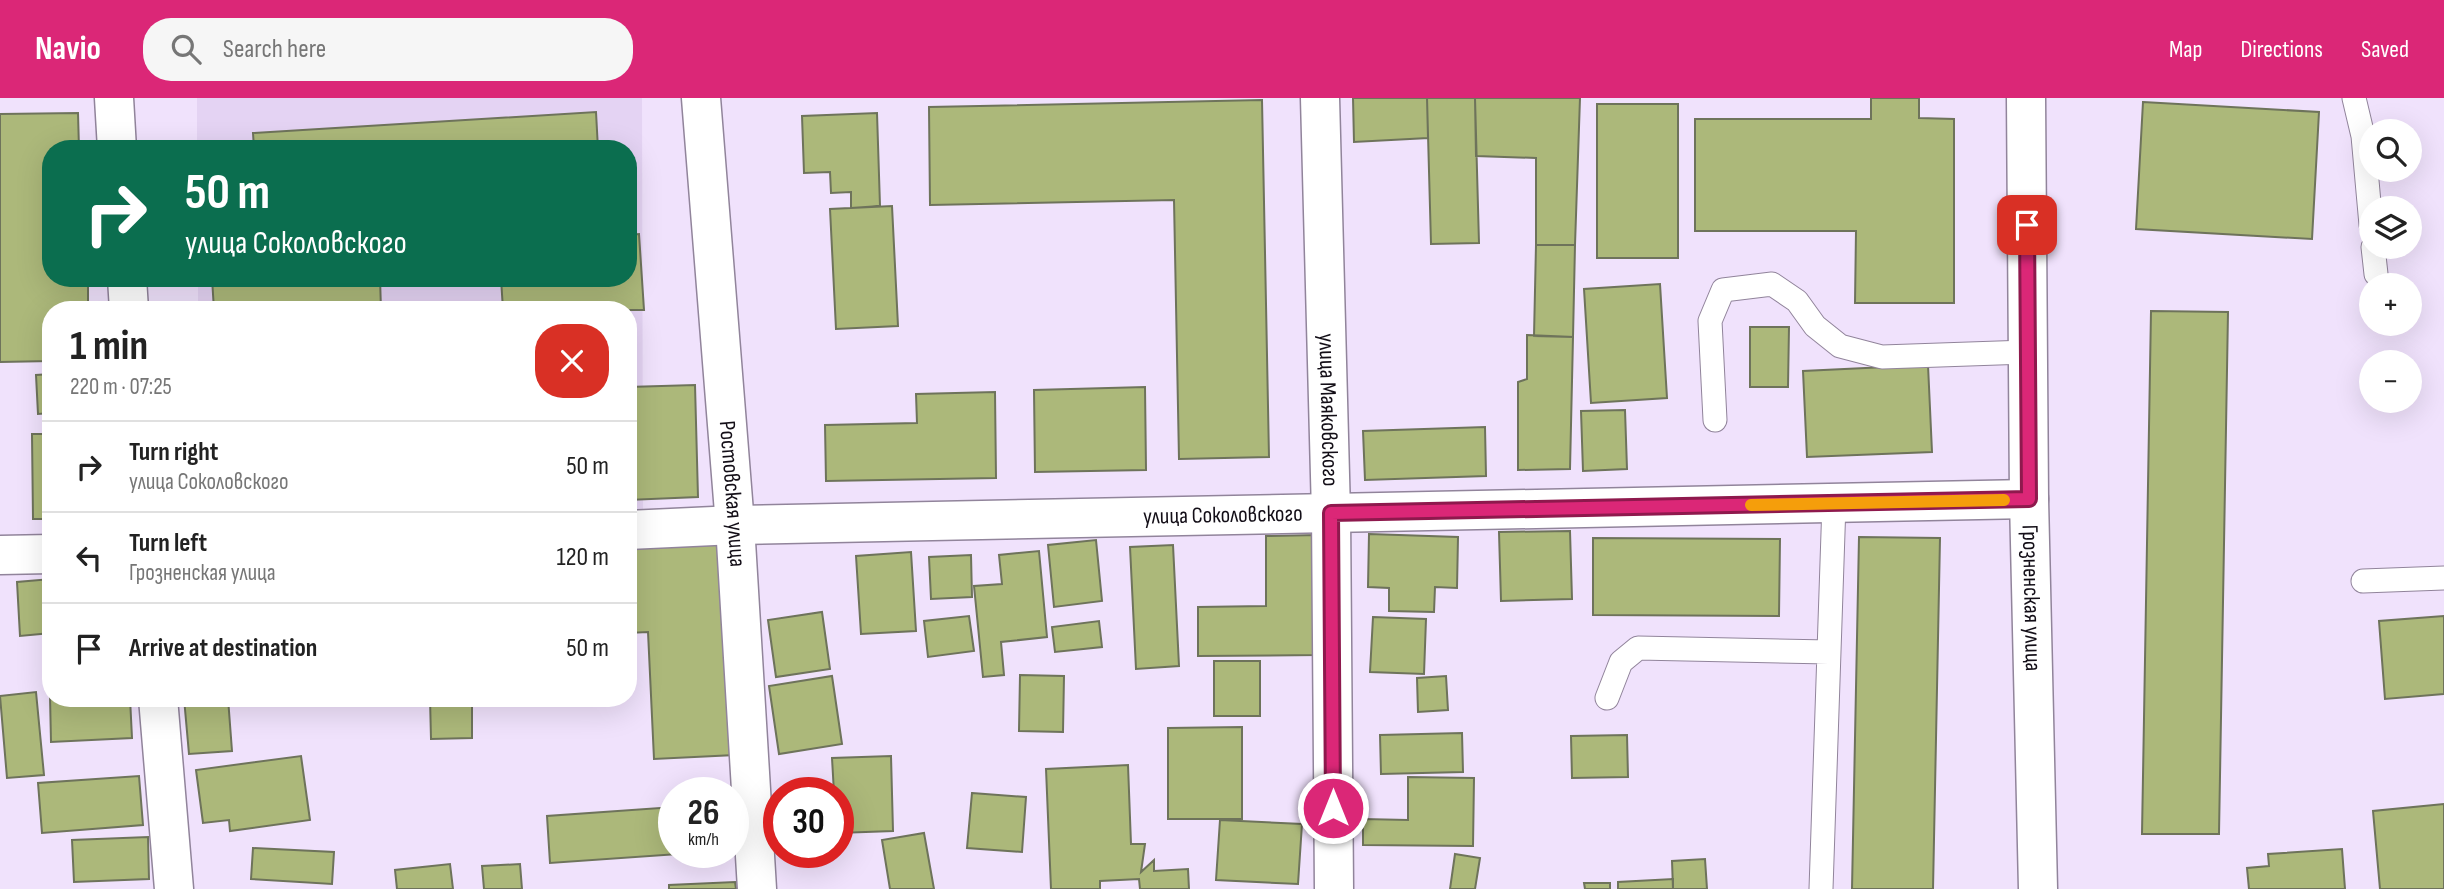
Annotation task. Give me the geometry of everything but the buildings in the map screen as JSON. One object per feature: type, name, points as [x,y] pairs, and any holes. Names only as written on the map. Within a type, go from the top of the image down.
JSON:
[{"type":"street","points":[[114,98],[116,140]]},
{"type":"street","name":"Ростовская улица","points":[[701,98],[735,525],[757,889]]},
{"type":"street","name":"улица Маяковского","points":[[1320,98],[1331,513],[1334,889]]},
{"type":"street","name":"Грозненская улица","points":[[2026,98],[2029,499],[2038,889]]},
{"type":"street","name":"улица Соколовского","points":[[637,530],[735,525],[2029,499]]},
{"type":"street","points":[[0,555],[42,554]]},
{"type":"street","points":[[159,707],[174,889]]},
{"type":"lane","points":[[2354,98],[2363,136],[2368,196]]},
{"type":"lane","points":[[1715,420],[1710,321],[1723,290],[1772,284],[1797,301],[1815,326],[1840,346],[1882,357],[2028,352]]},
{"type":"lane","points":[[1821,889],[1834,503]]},
{"type":"lane","points":[[2363,581],[2444,578]]},
{"type":"lane","points":[[1607,698],[1620,662],[1638,648],[1829,652]]},
{"type":"shaded area","points":[[197,98],[642,98],[643,512],[637,512],[637,301],[198,301],[198,287],[637,287],[637,140],[197,140]]},
{"type":"slow traffic","points":[[1751,505],[2004,500]]},
{"type":"route","points":[[1333,808],[1331,513],[2029,499],[2027,225]]}]
